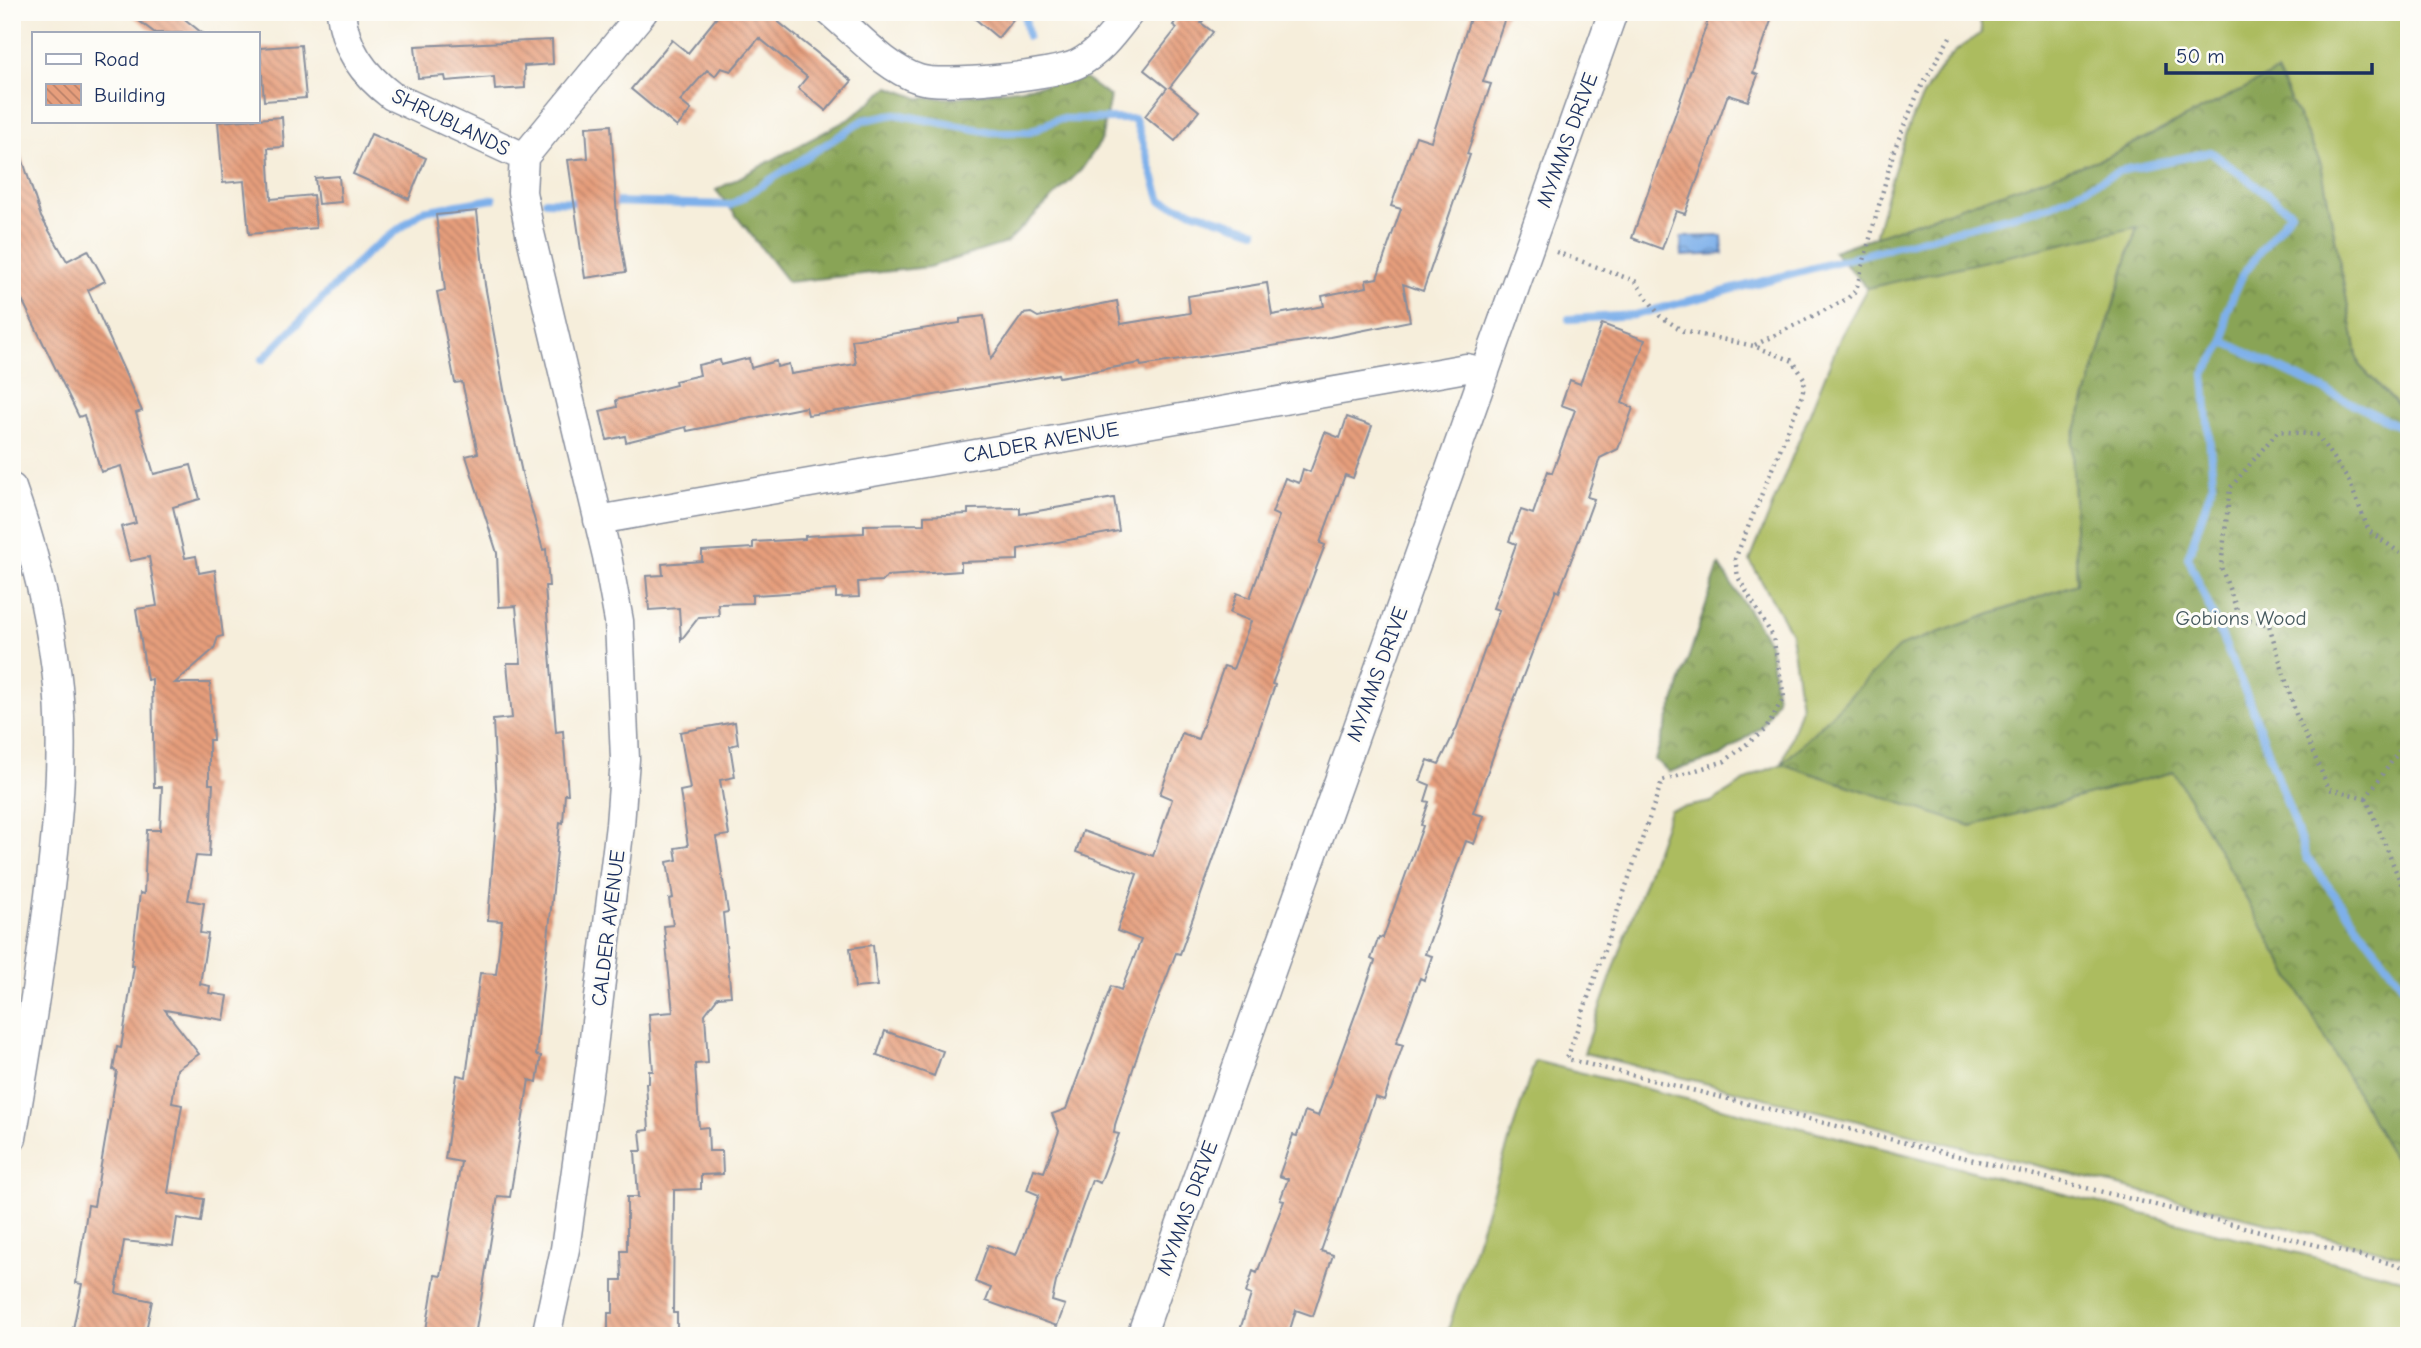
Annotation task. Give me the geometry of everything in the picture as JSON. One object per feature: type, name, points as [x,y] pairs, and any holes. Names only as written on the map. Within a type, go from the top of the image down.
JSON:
[{"type":"street","name":"SHRUBLANDS","points":[[341,12],[346,37],[359,67],[380,87],[392,96],[524,157]]},
{"type":"street","points":[[524,157],[643,12]]},
{"type":"street","points":[[830,12],[888,61],[920,79],[958,82],[1060,70],[1078,64],[1105,44],[1130,12]]},
{"type":"street","name":"MYMMS DRIVE","points":[[1141,1336],[1529,242],[1614,12]]},
{"type":"street","name":"CALDER AVENUE","points":[[524,157],[522,192],[530,233],[598,520],[619,621],[625,760],[620,825],[592,1055],[565,1249],[546,1336]]},
{"type":"street","name":"CALDER AVENUE","points":[[598,520],[1466,368],[1485,372]]},
{"type":"street","points":[[12,488],[41,584],[57,670],[60,807],[42,951],[12,1138]]},
{"type":"path","points":[[1754,346],[1847,299],[1856,290],[1894,150],[1919,93],[1950,37]]},
{"type":"path","points":[[1529,242],[1635,281],[1651,299],[1660,316],[1682,331],[1754,346],[1793,362],[1805,380],[1802,396],[1735,559],[1738,577],[1773,637],[1784,697],[1766,729],[1725,761],[1662,781],[1567,1059],[2409,1268]]},
{"type":"path","points":[[2366,798],[2329,789],[2296,714],[2269,625],[2241,618],[2221,567],[2230,488],[2278,430],[2317,435],[2349,481],[2369,531],[2409,559]]},
{"type":"path","points":[[2366,798],[2409,737]]},
{"type":"path","points":[[2366,798],[2409,903]]},
{"type":"green space","points":[[2409,12],[2409,417],[2359,365],[2321,164],[2277,72],[2109,156],[1875,237],[1895,166],[1924,93],[1952,55],[1982,33],[1979,14]]},
{"type":"green space","name":"Gobions Wood","points":[[2277,72],[2321,164],[2359,365],[2409,417],[2409,1185],[2174,772],[1971,826],[1782,764],[1900,646],[2077,584],[2072,444],[2137,227],[1867,288],[1833,251],[2109,156]]},
{"type":"green space","points":[[1085,79],[1110,97],[1101,141],[1081,170],[1006,243],[929,267],[788,282],[716,190],[851,118],[889,87],[919,98],[952,98]]},
{"type":"green space","points":[[2137,226],[2072,444],[2077,584],[1900,646],[1971,826],[2174,771],[2409,1185],[2409,1258],[1584,1053],[1670,810],[1711,802],[1757,774],[1782,764],[1801,707],[1791,633],[1750,561],[1841,336],[1867,288]]},
{"type":"green space","points":[[1719,565],[1769,642],[1777,699],[1761,727],[1721,756],[1669,772],[1655,760]]},
{"type":"green space","points":[[1535,1061],[2409,1281],[2409,1336],[1446,1336]]},
{"type":"water","points":[[1722,236],[1723,254],[1682,256],[1681,237]]},
{"type":"building","points":[[127,12],[176,12],[201,32],[154,32]]},
{"type":"building","points":[[721,12],[766,12],[852,81],[826,111],[798,88],[807,77],[759,38],[731,71],[721,68],[715,76],[707,70],[680,101],[691,110],[677,127],[631,89],[672,40],[688,53]]},
{"type":"building","points":[[967,12],[1019,12],[998,38]]},
{"type":"building","points":[[1182,12],[1210,12],[1201,23],[1213,32],[1170,87],[1199,111],[1175,141],[1145,116],[1167,88],[1144,70],[1177,28],[1173,25]]},
{"type":"building","points":[[1472,12],[1507,12],[1483,82],[1491,84],[1467,154],[1470,155],[1423,291],[1403,284],[1410,321],[1330,337],[1141,366],[1140,363],[1059,377],[1058,374],[845,410],[808,415],[806,407],[687,431],[686,427],[626,442],[625,436],[607,440],[600,411],[617,407],[616,400],[676,385],[675,381],[700,375],[698,365],[720,360],[721,365],[749,358],[751,368],[776,361],[777,367],[789,364],[791,374],[856,364],[852,340],[960,323],[960,319],[984,316],[991,359],[1023,314],[1031,313],[1038,317],[1117,301],[1121,324],[1190,313],[1188,296],[1267,283],[1272,315],[1324,306],[1322,296],[1367,287],[1366,280],[1377,278],[1401,209],[1391,206],[1416,136],[1431,141]]},
{"type":"building","points":[[1711,12],[1774,12],[1753,73],[1758,75],[1748,101],[1729,95],[1727,97],[1685,214],[1676,211],[1662,249],[1632,238]]},
{"type":"building","points":[[552,40],[553,64],[524,66],[525,88],[495,90],[494,77],[446,81],[445,76],[418,78],[415,46]]},
{"type":"building","points":[[301,45],[306,98],[264,101],[260,48]]},
{"type":"building","points":[[282,117],[284,147],[268,148],[271,199],[313,195],[316,228],[249,234],[244,181],[223,183],[218,122],[259,122],[259,119]]},
{"type":"building","points":[[611,125],[617,218],[626,272],[585,278],[568,160],[588,158],[586,127]]},
{"type":"building","points":[[371,134],[426,158],[409,199],[353,174]]},
{"type":"building","points":[[17,142],[41,217],[67,261],[88,250],[105,281],[88,290],[142,411],[136,413],[154,474],[191,465],[200,499],[173,507],[185,558],[196,556],[199,573],[215,570],[223,636],[218,637],[214,649],[175,683],[210,683],[213,740],[209,740],[209,784],[213,784],[209,857],[196,856],[188,900],[204,903],[200,933],[208,934],[200,984],[210,986],[209,993],[228,996],[224,1020],[165,1010],[199,1054],[177,1069],[172,1103],[182,1105],[168,1193],[204,1199],[201,1222],[177,1218],[173,1246],[124,1241],[116,1293],[152,1301],[145,1336],[110,1336],[73,1329],[82,1284],[76,1283],[88,1205],[94,1206],[117,1071],[113,1070],[117,1047],[121,1048],[134,966],[131,966],[140,893],[144,894],[147,830],[160,830],[162,787],[154,787],[152,679],[147,680],[136,609],[157,606],[149,557],[130,561],[121,527],[136,523],[121,466],[101,472],[84,415],[79,417],[12,279],[12,143]]},
{"type":"building","points":[[339,176],[341,202],[318,204],[315,178]]},
{"type":"building","points":[[477,211],[485,285],[505,395],[524,482],[543,550],[546,549],[549,586],[545,586],[556,732],[563,731],[568,794],[565,794],[563,823],[560,822],[536,1055],[541,1056],[537,1082],[529,1080],[510,1197],[498,1196],[475,1336],[425,1336],[435,1275],[441,1276],[461,1162],[445,1159],[457,1075],[466,1077],[480,973],[496,974],[502,921],[488,920],[497,808],[493,720],[512,718],[507,663],[521,663],[516,606],[499,607],[497,553],[466,456],[478,453],[462,382],[455,383],[437,292],[445,290],[436,215]]},
{"type":"building","points":[[1602,324],[1645,340],[1622,403],[1633,408],[1618,449],[1600,458],[1587,497],[1594,499],[1559,592],[1556,590],[1473,813],[1484,816],[1474,844],[1466,841],[1425,954],[1432,956],[1424,980],[1420,978],[1396,1043],[1403,1045],[1384,1100],[1375,1097],[1321,1251],[1333,1255],[1313,1316],[1296,1310],[1288,1336],[1238,1336],[1251,1295],[1246,1293],[1253,1271],[1257,1273],[1284,1201],[1280,1200],[1288,1179],[1279,1176],[1293,1135],[1297,1136],[1305,1111],[1318,1116],[1375,961],[1371,959],[1379,937],[1383,938],[1423,826],[1421,825],[1429,802],[1425,801],[1430,785],[1420,781],[1428,760],[1439,764],[1457,727],[1499,610],[1493,608],[1516,544],[1509,541],[1521,510],[1533,514],[1548,471],[1552,473],[1575,410],[1561,405],[1570,380],[1580,384]]},
{"type":"building","points":[[1347,417],[1372,426],[1353,478],[1345,475],[1320,543],[1325,545],[1272,684],[1275,685],[1180,954],[1176,953],[1140,1047],[1115,1125],[1114,1133],[1119,1134],[1100,1183],[1092,1180],[1056,1282],[1052,1301],[1065,1305],[1057,1326],[986,1301],[991,1288],[975,1282],[988,1245],[1016,1255],[1039,1195],[1027,1190],[1034,1169],[1044,1172],[1059,1131],[1052,1114],[1066,1109],[1111,986],[1121,990],[1141,940],[1117,931],[1137,874],[1076,852],[1083,831],[1153,856],[1172,799],[1160,794],[1182,733],[1198,739],[1224,666],[1233,669],[1251,621],[1230,613],[1237,593],[1250,598],[1279,516],[1272,513],[1285,478],[1299,483],[1303,469],[1310,472],[1325,432],[1340,438]]},
{"type":"building","points":[[1114,498],[1119,531],[1018,549],[1018,560],[961,562],[961,571],[887,576],[883,581],[858,582],[859,597],[836,598],[836,590],[752,595],[752,603],[718,604],[719,616],[699,617],[681,640],[679,608],[649,610],[646,576],[663,575],[662,564],[702,561],[702,551],[753,548],[753,542],[805,539],[805,536],[864,533],[864,525],[924,524],[924,516],[968,514],[968,509],[1020,508],[1020,514]]},
{"type":"building","points":[[735,722],[738,744],[730,746],[735,777],[720,780],[729,835],[716,837],[728,912],[723,913],[731,996],[718,997],[705,1014],[708,1063],[695,1064],[699,1128],[708,1127],[709,1151],[722,1151],[723,1174],[701,1175],[701,1189],[674,1190],[673,1313],[677,1313],[677,1336],[608,1336],[608,1313],[613,1313],[613,1280],[622,1280],[621,1251],[627,1251],[627,1197],[638,1197],[635,1151],[642,1151],[640,1131],[649,1130],[646,1083],[649,1083],[649,1071],[653,1071],[649,1014],[673,1012],[664,926],[673,925],[669,899],[673,898],[667,862],[677,860],[675,848],[688,846],[680,791],[690,789],[680,732]]},
{"type":"building","points":[[873,945],[877,986],[855,988],[850,948]]},
{"type":"building","points":[[885,1031],[943,1051],[934,1076],[877,1055]]},
{"type":"waterway","points":[[1024,12],[1028,36]]},
{"type":"waterway","points":[[607,202],[731,205],[864,120],[895,114],[991,132],[1030,132],[1058,119],[1135,119],[1161,201],[1255,231]]},
{"type":"waterway","points":[[1569,319],[1635,315],[2052,205],[2119,171],[2211,152],[2291,212],[2243,274],[2226,312],[2225,342],[2204,374],[2213,483],[2188,557],[2255,715],[2307,858],[2409,994]]},
{"type":"waterway","points":[[262,360],[368,252],[423,211],[493,199]]},
{"type":"waterway","points":[[546,201],[584,202]]},
{"type":"waterway","points":[[2225,342],[2409,431]]}]
